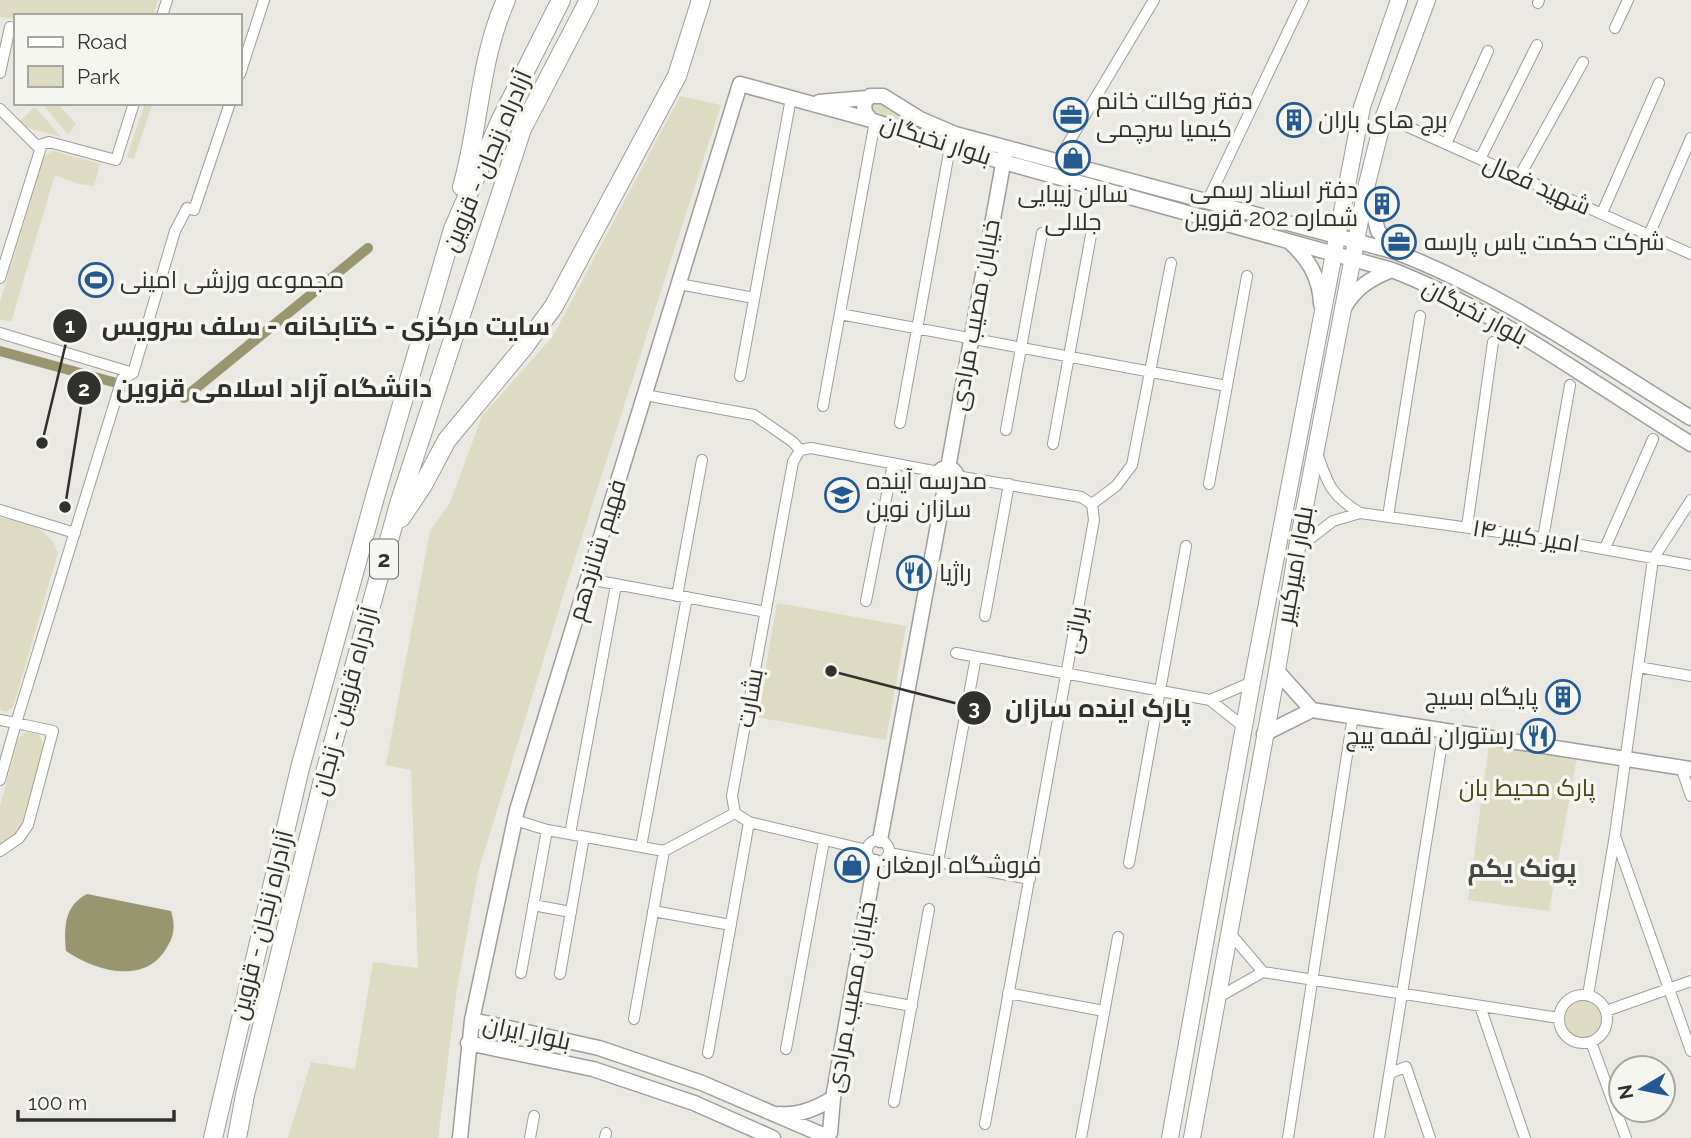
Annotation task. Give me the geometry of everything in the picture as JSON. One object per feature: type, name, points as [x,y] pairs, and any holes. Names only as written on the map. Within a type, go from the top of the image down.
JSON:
[{"type":"highway","points":[[453,229],[474,136],[491,36],[506,0]]},
{"type":"highway","name":"آزادراه زنجان - قزوین","points":[[213,1138],[222,1088],[300,768],[375,496],[453,229],[501,119],[561,0]]},
{"type":"highway","name":"آزادراه قزوین - زنجان","points":[[237,1138],[245,1095],[324,776],[391,533],[522,129],[589,0]]},
{"type":"highway","points":[[391,533],[423,485],[447,440],[524,347],[554,306],[677,76],[701,0]]},
{"type":"main road","name":"بلوار امیرکبیر","points":[[1170,1138],[1252,682],[1362,107],[1399,0]]},
{"type":"main road","name":"بلوار امیرکبیر","points":[[1192,1138],[1264,734],[1278,671],[1297,548],[1367,184],[1384,116],[1427,0]]},
{"type":"street","points":[[242,68],[264,0]]},
{"type":"street","points":[[1057,162],[1154,0]]},
{"type":"street","points":[[1207,202],[1303,0]]},
{"type":"street","points":[[1615,28],[1628,0]]},
{"type":"street","points":[[0,73],[9,26]]},
{"type":"street","points":[[1480,159],[1537,45]]},
{"type":"street","points":[[1446,144],[1488,51]]},
{"type":"street","points":[[1519,177],[1583,62]]},
{"type":"street","points":[[1602,214],[1659,83]]},
{"type":"street","name":"فهیم شانزدهم","points":[[472,1020],[515,820],[740,84],[791,98]]},
{"type":"street","name":"بلوار نخبگان","points":[[1691,418],[1493,296],[1428,264],[1356,241],[1057,162],[1005,155],[950,147],[873,120],[864,110],[867,98],[876,94],[883,96],[920,119],[1005,155],[1290,242],[1392,270],[1419,281],[1484,313],[1691,443]]},
{"type":"street","points":[[740,376],[791,98],[873,120],[823,407]]},
{"type":"street","points":[[807,103],[867,98]]},
{"type":"street","points":[[0,110],[37,146],[49,142],[116,160],[133,105]]},
{"type":"street","points":[[0,780],[122,379],[132,373],[175,231],[187,208],[194,210],[229,105]]},
{"type":"street","name":"شهید فعال","points":[[1384,116],[1691,254]]},
{"type":"street","points":[[1649,235],[1691,138]]},
{"type":"street","points":[[0,278],[42,144]]},
{"type":"street","points":[[900,424],[950,147]]},
{"type":"street","name":"خیابان مصیب مرادی","points":[[948,472],[1005,155]]},
{"type":"street","points":[[1367,184],[1373,219],[1378,231],[1396,252]]},
{"type":"street","points":[[1006,430],[1042,233]]},
{"type":"street","points":[[1053,444],[1091,235]]},
{"type":"street","points":[[1290,242],[1304,255],[1314,272],[1322,307],[1334,302],[1341,312],[1361,286],[1375,276],[1392,270]]},
{"type":"street","points":[[645,394],[754,415],[793,442],[800,450],[811,449],[1082,497],[1092,505],[1116,486],[1132,465],[1171,262]]},
{"type":"street","points":[[1209,484],[1247,276]]},
{"type":"street","points":[[679,284],[754,298]]},
{"type":"street","points":[[840,314],[1227,386]]},
{"type":"street","points":[[1388,516],[1420,316]]},
{"type":"street","points":[[0,333],[132,373]]},
{"type":"street","points":[[1467,527],[1493,342]]},
{"type":"street","points":[[1543,538],[1570,385]]},
{"type":"street","points":[[1605,548],[1653,439]]},
{"type":"street","points":[[1316,449],[1326,479],[1335,495],[1360,513]]},
{"type":"street","name":"بشارت","points":[[735,813],[732,796],[793,462],[800,450]]},
{"type":"street","points":[[641,847],[702,460]]},
{"type":"street","points":[[866,601],[893,463]]},
{"type":"street","points":[[880,840],[945,487],[937,479],[948,472]]},
{"type":"street","points":[[985,616],[1009,484]]},
{"type":"street","points":[[1588,995],[1615,835],[1653,559],[1691,500]]},
{"type":"street","name":"براتی","points":[[985,1124],[1068,673],[1094,520],[1092,505]]},
{"type":"street","points":[[0,510],[75,533]]},
{"type":"street","name":"امیر کبیر ۱۴","points":[[1297,548],[1333,521],[1360,513],[1543,538],[1691,565]]},
{"type":"street","points":[[1129,863],[1186,546]]},
{"type":"street","points":[[588,579],[766,612]]},
{"type":"street","points":[[570,834],[616,585]]},
{"type":"street","points":[[956,653],[1210,700],[1244,727]]},
{"type":"street","points":[[939,862],[976,657]]},
{"type":"street","points":[[1638,667],[1691,676]]},
{"type":"street","points":[[1278,671],[1312,710]]},
{"type":"street","points":[[1210,700],[1252,682]]},
{"type":"street","points":[[1264,734],[1312,710],[1686,768],[1691,796]]},
{"type":"street","points":[[1288,1138],[1353,716]]},
{"type":"street","points":[[0,720],[53,731],[28,825],[19,838],[0,851]]},
{"type":"street","points":[[1379,1138],[1444,730]]},
{"type":"street","points":[[515,820],[547,830],[664,851],[735,813],[749,821],[884,860],[889,853],[887,845],[880,840],[871,842],[871,856]]},
{"type":"street","points":[[708,1053],[749,821]]},
{"type":"street","points":[[521,973],[547,830]]},
{"type":"street","points":[[1615,835],[1691,1051]]},
{"type":"street","points":[[559,974],[584,836]]},
{"type":"street","points":[[786,1049],[824,841]]},
{"type":"street","points":[[634,1019],[664,851]]},
{"type":"street","points":[[889,853],[1030,879]]},
{"type":"street","name":"خیابان مصیب مرادی","points":[[828,1136],[871,856]]},
{"type":"street","points":[[533,905],[571,912]]},
{"type":"street","points":[[894,1102],[929,909]]},
{"type":"street","points":[[653,911],[731,925]]},
{"type":"street","points":[[1229,932],[1264,972]]},
{"type":"street","points":[[1081,1138],[1118,937]]},
{"type":"street","points":[[1217,998],[1264,972],[1559,1018]]},
{"type":"street","points":[[1606,1011],[1691,981]]},
{"type":"street","points":[[1008,993],[1104,1011]]},
{"type":"street","points":[[851,995],[912,1006]]},
{"type":"street","points":[[1588,995],[1602,1004],[1606,1011],[1606,1026],[1598,1038],[1591,1042],[1584,1043],[1569,1038],[1564,1033],[1559,1018],[1566,1003],[1572,998],[1588,995]]},
{"type":"street","points":[[1480,1006],[1525,1138]]},
{"type":"street","name":"بلوار ایران","points":[[773,1138],[694,1103],[593,1069],[468,1043],[472,1020],[599,1048],[702,1083],[828,1136]]},
{"type":"street","points":[[1591,1042],[1626,1138]]},
{"type":"street","points":[[460,1138],[468,1043]]},
{"type":"street","points":[[1390,1073],[1406,1067],[1430,1138]]},
{"type":"street","points":[[772,1113],[788,1115],[804,1112],[833,1098]]},
{"type":"street","points":[[530,1138],[534,1116]]},
{"type":"green space","points":[[0,0],[158,0],[154,14],[14,14],[14,19],[0,17]]},
{"type":"green space","points":[[680,96],[721,105],[568,580],[478,872],[456,995],[438,1138],[288,1138],[311,1062],[355,1069],[373,962],[418,968],[411,770],[386,765],[430,531],[450,503],[482,416],[553,336]]},
{"type":"green space","points":[[882,100],[918,126],[881,119],[871,114],[871,102]]},
{"type":"green space","points":[[44,105],[59,105],[76,124],[68,135]]},
{"type":"green space","points":[[144,105],[152,105],[134,159],[127,157]]},
{"type":"green space","points":[[34,108],[61,137],[25,127],[20,121]]},
{"type":"green space","points":[[53,151],[100,164],[94,186],[79,184],[55,175],[11,322],[0,319],[0,302],[44,156]]},
{"type":"green space","points":[[0,517],[27,524],[42,532],[49,537],[58,553],[13,707],[6,712],[0,710]]},
{"type":"green space","points":[[777,603],[906,626],[886,740],[757,717]]},
{"type":"green space","points":[[28,732],[39,735],[45,747],[22,824],[15,834],[0,844],[0,806],[18,740],[22,734]]},
{"type":"green space","name":"پارک محیط بان","points":[[1490,737],[1578,751],[1549,911],[1468,900]]},
{"type":"green space","points":[[1583,995],[1600,1002],[1607,1019],[1600,1036],[1583,1043],[1566,1036],[1559,1019],[1566,1002]]},
{"type":"shaded area","points":[[87,894],[171,911],[174,925],[170,943],[158,959],[133,971],[105,969],[66,951],[67,918],[79,899]]},
{"type":"waterway","points":[[184,398],[368,248]]},
{"type":"waterway","points":[[0,351],[113,382]]},
{"type":"waterway","points":[[125,387],[154,397]]},
{"type":"place","name":"دفتر وکالت خانم کیمیا سرچمی","points":[[1071,115]]},
{"type":"place","name":"برج های باران","points":[[1294,120]]},
{"type":"place","name":"سالن زیبایی جلالی","points":[[1073,158]]},
{"type":"place","name":"دفتر اسناد رسمی شماره 202 قزوین","points":[[1382,204]]},
{"type":"place","name":"شرکت حکمت یاس پارسه","points":[[1399,242]]},
{"type":"place","name":"مجموعه ورزشی امینی","points":[[96,280]]},
{"type":"place","name":"سایت مرکزی - کتابخانه - سلف سرویس","points":[[42,443]]},
{"type":"place","name":"مدرسه آینده سازان نوین","points":[[842,495]]},
{"type":"place","name":"دانشگاه آزاد اسلامی قزوین","points":[[65,507]]},
{"type":"place","name":"راژیا","points":[[914,573]]},
{"type":"place","name":"پارک اینده سازان","points":[[831,671]]},
{"type":"place","name":"پایگاه بسیج","points":[[1563,697]]},
{"type":"place","name":"رستوران لقمه پیچ","points":[[1538,736]]},
{"type":"place","name":"فروشگاه ارمغان","points":[[852,865]]},
{"type":"district","name":"پونک یکم","points":[[1522,868]]}]
